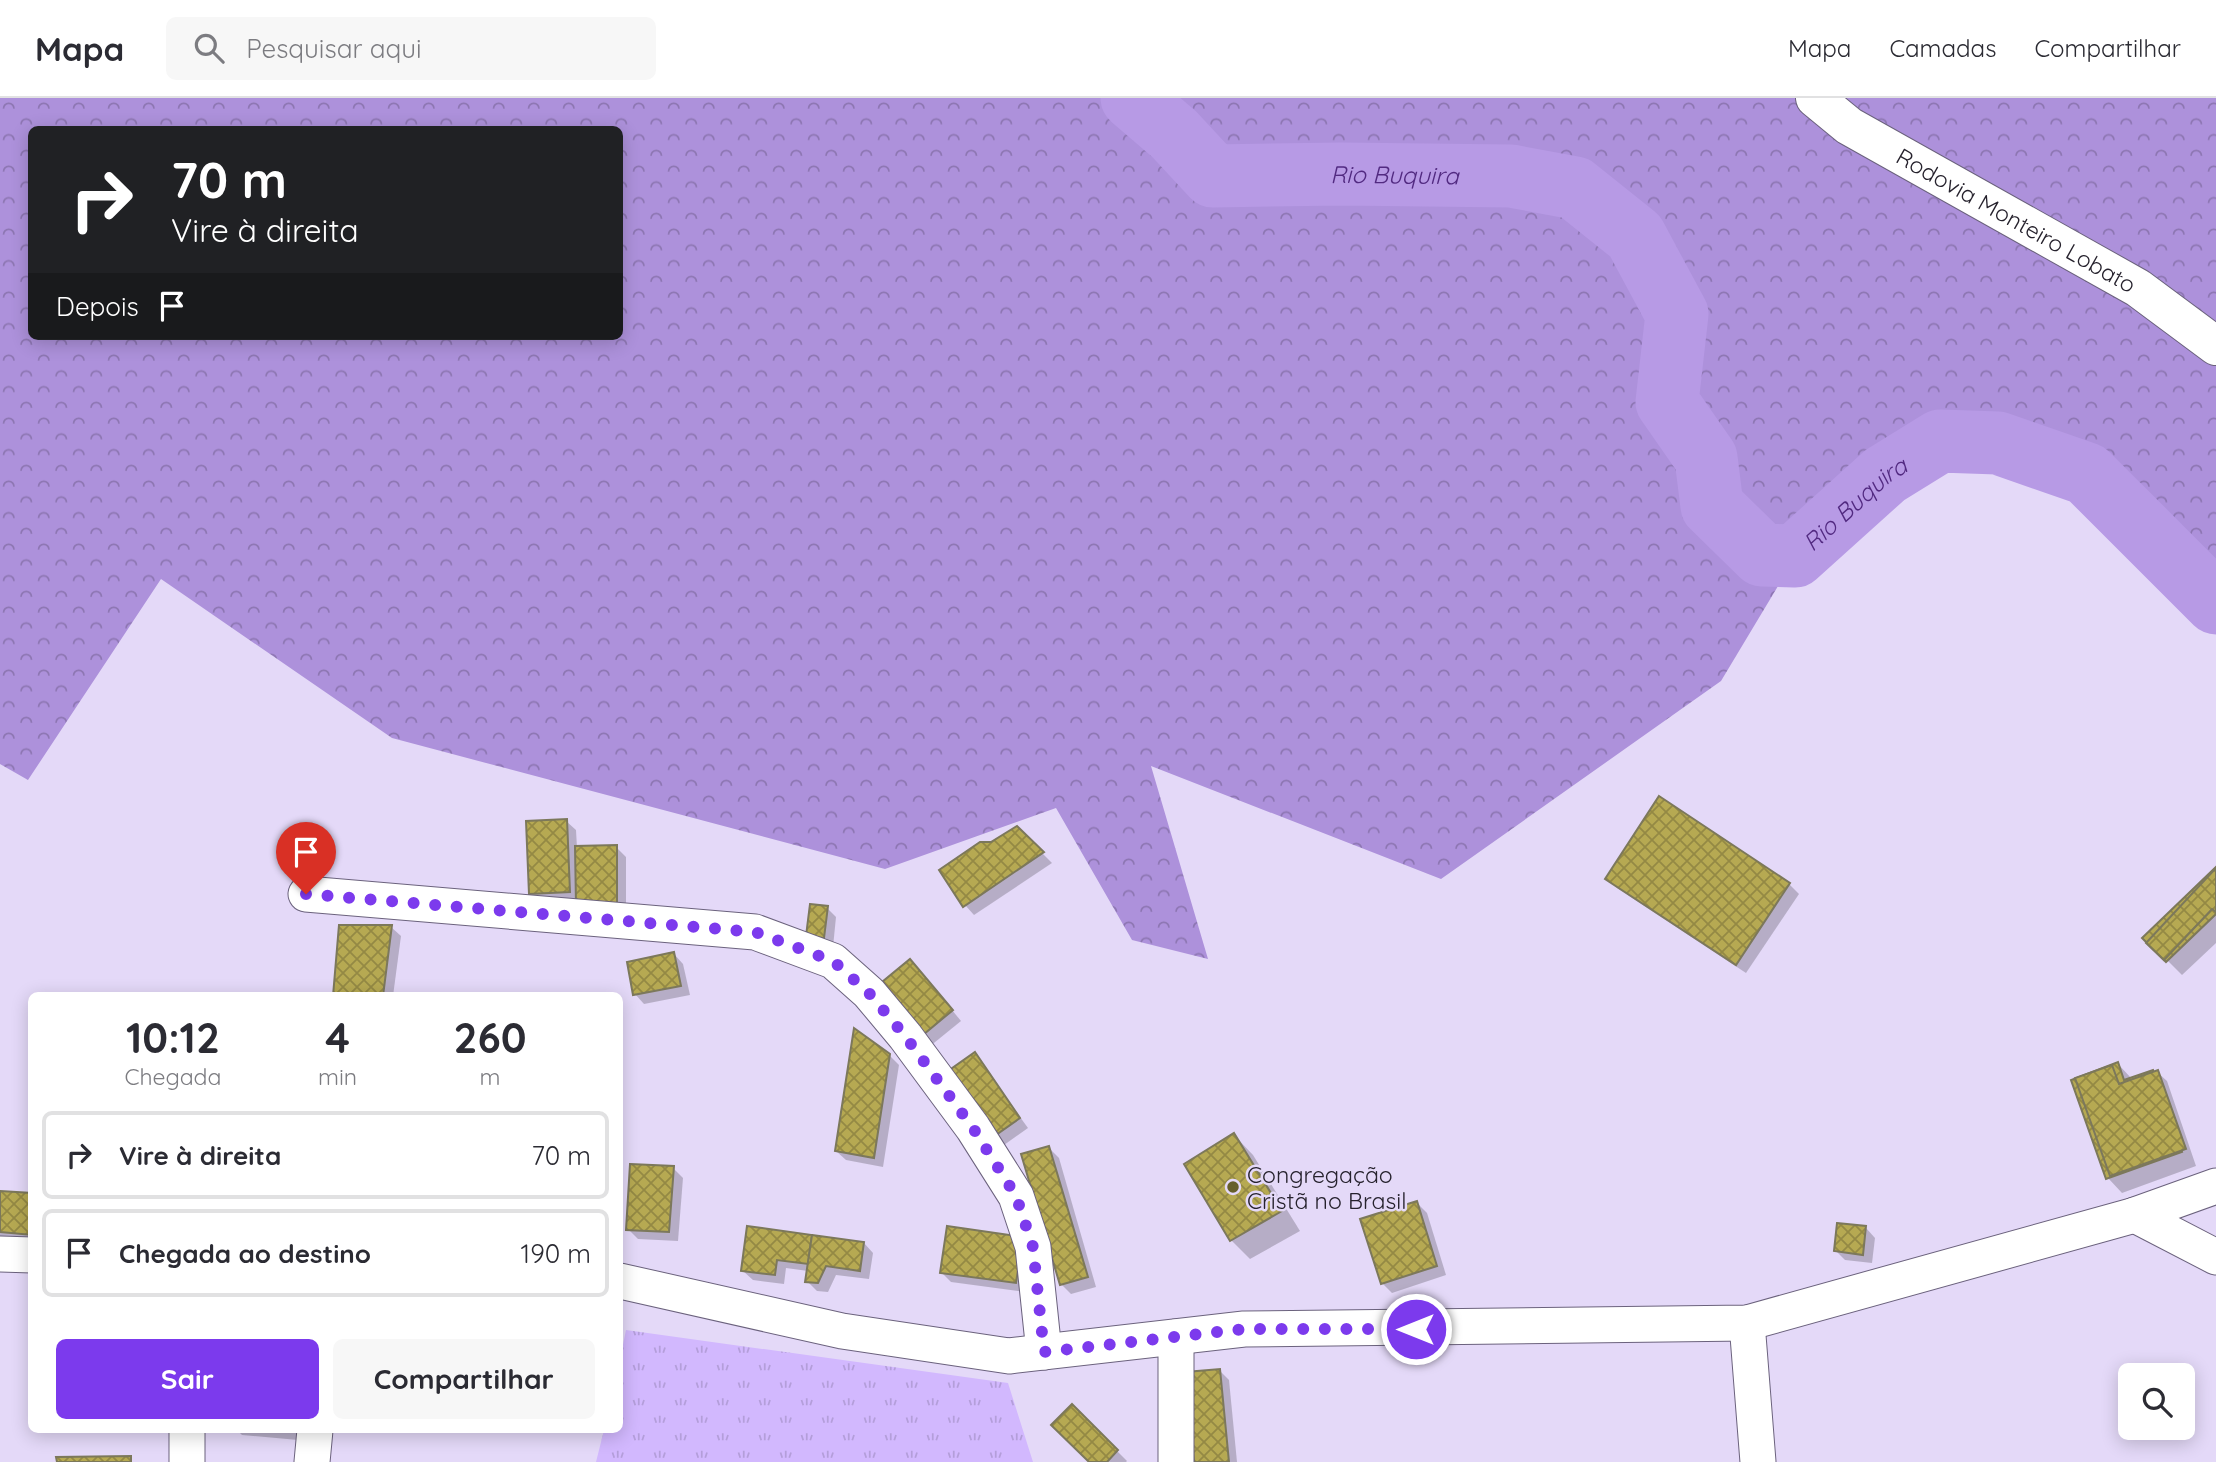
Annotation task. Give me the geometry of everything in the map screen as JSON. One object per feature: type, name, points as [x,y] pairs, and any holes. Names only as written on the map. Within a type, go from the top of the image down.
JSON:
[{"type":"main road","name":"Rodovia Monteiro Lobato","points":[[1815,98],[1849,126],[2138,288],[2216,346]]},
{"type":"street","points":[[306,894],[755,932],[833,961],[869,993],[905,1036],[973,1128],[1016,1196],[1033,1247],[1044,1352]]},
{"type":"street","points":[[623,1282],[842,1331],[1009,1356],[1244,1329],[1747,1323],[2135,1215],[2216,1186]]},
{"type":"street","points":[[2135,1215],[2216,1257]]},
{"type":"street","points":[[0,1254],[28,1255]]},
{"type":"street","points":[[1747,1323],[1758,1462]]},
{"type":"street","points":[[1176,1337],[1176,1462]]},
{"type":"street","points":[[187,1433],[187,1462]]},
{"type":"street","points":[[312,1462],[315,1433]]},
{"type":"green space","points":[[0,98],[2216,98],[2216,600],[2087,474],[1919,453],[1796,556],[1721,681],[1441,879],[1151,766],[1208,959],[1132,940],[1056,808],[885,869],[392,738],[161,579],[28,780],[0,764]]},
{"type":"green space","points":[[626,1330],[1008,1383],[1033,1462],[596,1462],[603,1433],[623,1433],[623,1344]]},
{"type":"building","points":[[1659,796],[1790,883],[1736,965],[1605,879]]},
{"type":"building","points":[[567,819],[570,892],[529,894],[526,821]]},
{"type":"building","points":[[1017,826],[1044,852],[963,907],[939,870],[980,842],[991,842]]},
{"type":"building","points":[[617,845],[617,903],[576,904],[575,846]]},
{"type":"building","points":[[2216,867],[2216,914],[2166,962],[2142,938]]},
{"type":"building","points":[[2216,868],[2216,912],[2212,909],[2164,960],[2146,943]]},
{"type":"building","points":[[810,904],[828,906],[824,938],[806,936]]},
{"type":"building","points":[[339,925],[392,925],[384,992],[333,992]]},
{"type":"building","points":[[674,952],[681,986],[633,995],[627,962]]},
{"type":"building","points":[[910,959],[953,1010],[918,1039],[876,987]]},
{"type":"building","points":[[854,1028],[890,1054],[874,1158],[835,1151]]},
{"type":"building","points":[[975,1052],[1020,1118],[993,1137],[948,1071]]},
{"type":"building","points":[[2118,1062],[2124,1080],[2153,1070],[2182,1152],[2106,1179],[2071,1080]]},
{"type":"building","points":[[2112,1065],[2119,1084],[2158,1070],[2186,1149],[2110,1176],[2075,1078]]},
{"type":"building","name":"Congregação Cristã no Brasil","points":[[1234,1133],[1282,1211],[1230,1241],[1184,1164]]},
{"type":"building","points":[[1049,1146],[1088,1277],[1060,1285],[1021,1154]]},
{"type":"building","points":[[630,1164],[674,1166],[669,1232],[626,1230]]},
{"type":"building","points":[[0,1191],[28,1193],[28,1235],[0,1232]]},
{"type":"building","points":[[1417,1201],[1437,1266],[1381,1284],[1360,1219]]},
{"type":"building","points":[[1837,1223],[1866,1226],[1863,1255],[1834,1251]]},
{"type":"building","points":[[747,1226],[812,1235],[808,1264],[777,1260],[775,1275],[741,1271]]},
{"type":"building","points":[[947,1226],[1023,1237],[1016,1283],[940,1273]]},
{"type":"building","points":[[812,1235],[864,1242],[860,1271],[826,1266],[818,1283],[805,1282]]},
{"type":"building","points":[[1220,1369],[1229,1462],[1194,1462],[1186,1372]]},
{"type":"building","points":[[1072,1404],[1118,1450],[1107,1462],[1089,1462],[1051,1425]]},
{"type":"building","points":[[131,1456],[131,1462],[57,1462],[56,1457]]},
{"type":"waterway","name":"Rio Buquira","points":[[1132,98],[1174,134],[1213,176],[1511,176],[1575,188],[1635,236],[1677,314],[1667,402],[1706,458],[1712,506],[1762,555],[1795,556],[1885,475],[1940,441],[1998,443],[2087,474],[2216,603]]},
{"type":"place","name":"Congregação Cristã no Brasil","points":[[1233,1187]]},
{"type":"route","points":[[306,894],[755,932],[800,946],[833,961],[869,993],[905,1036],[973,1128],[1016,1196],[1033,1247],[1044,1352],[1244,1329],[1416,1329]]}]
